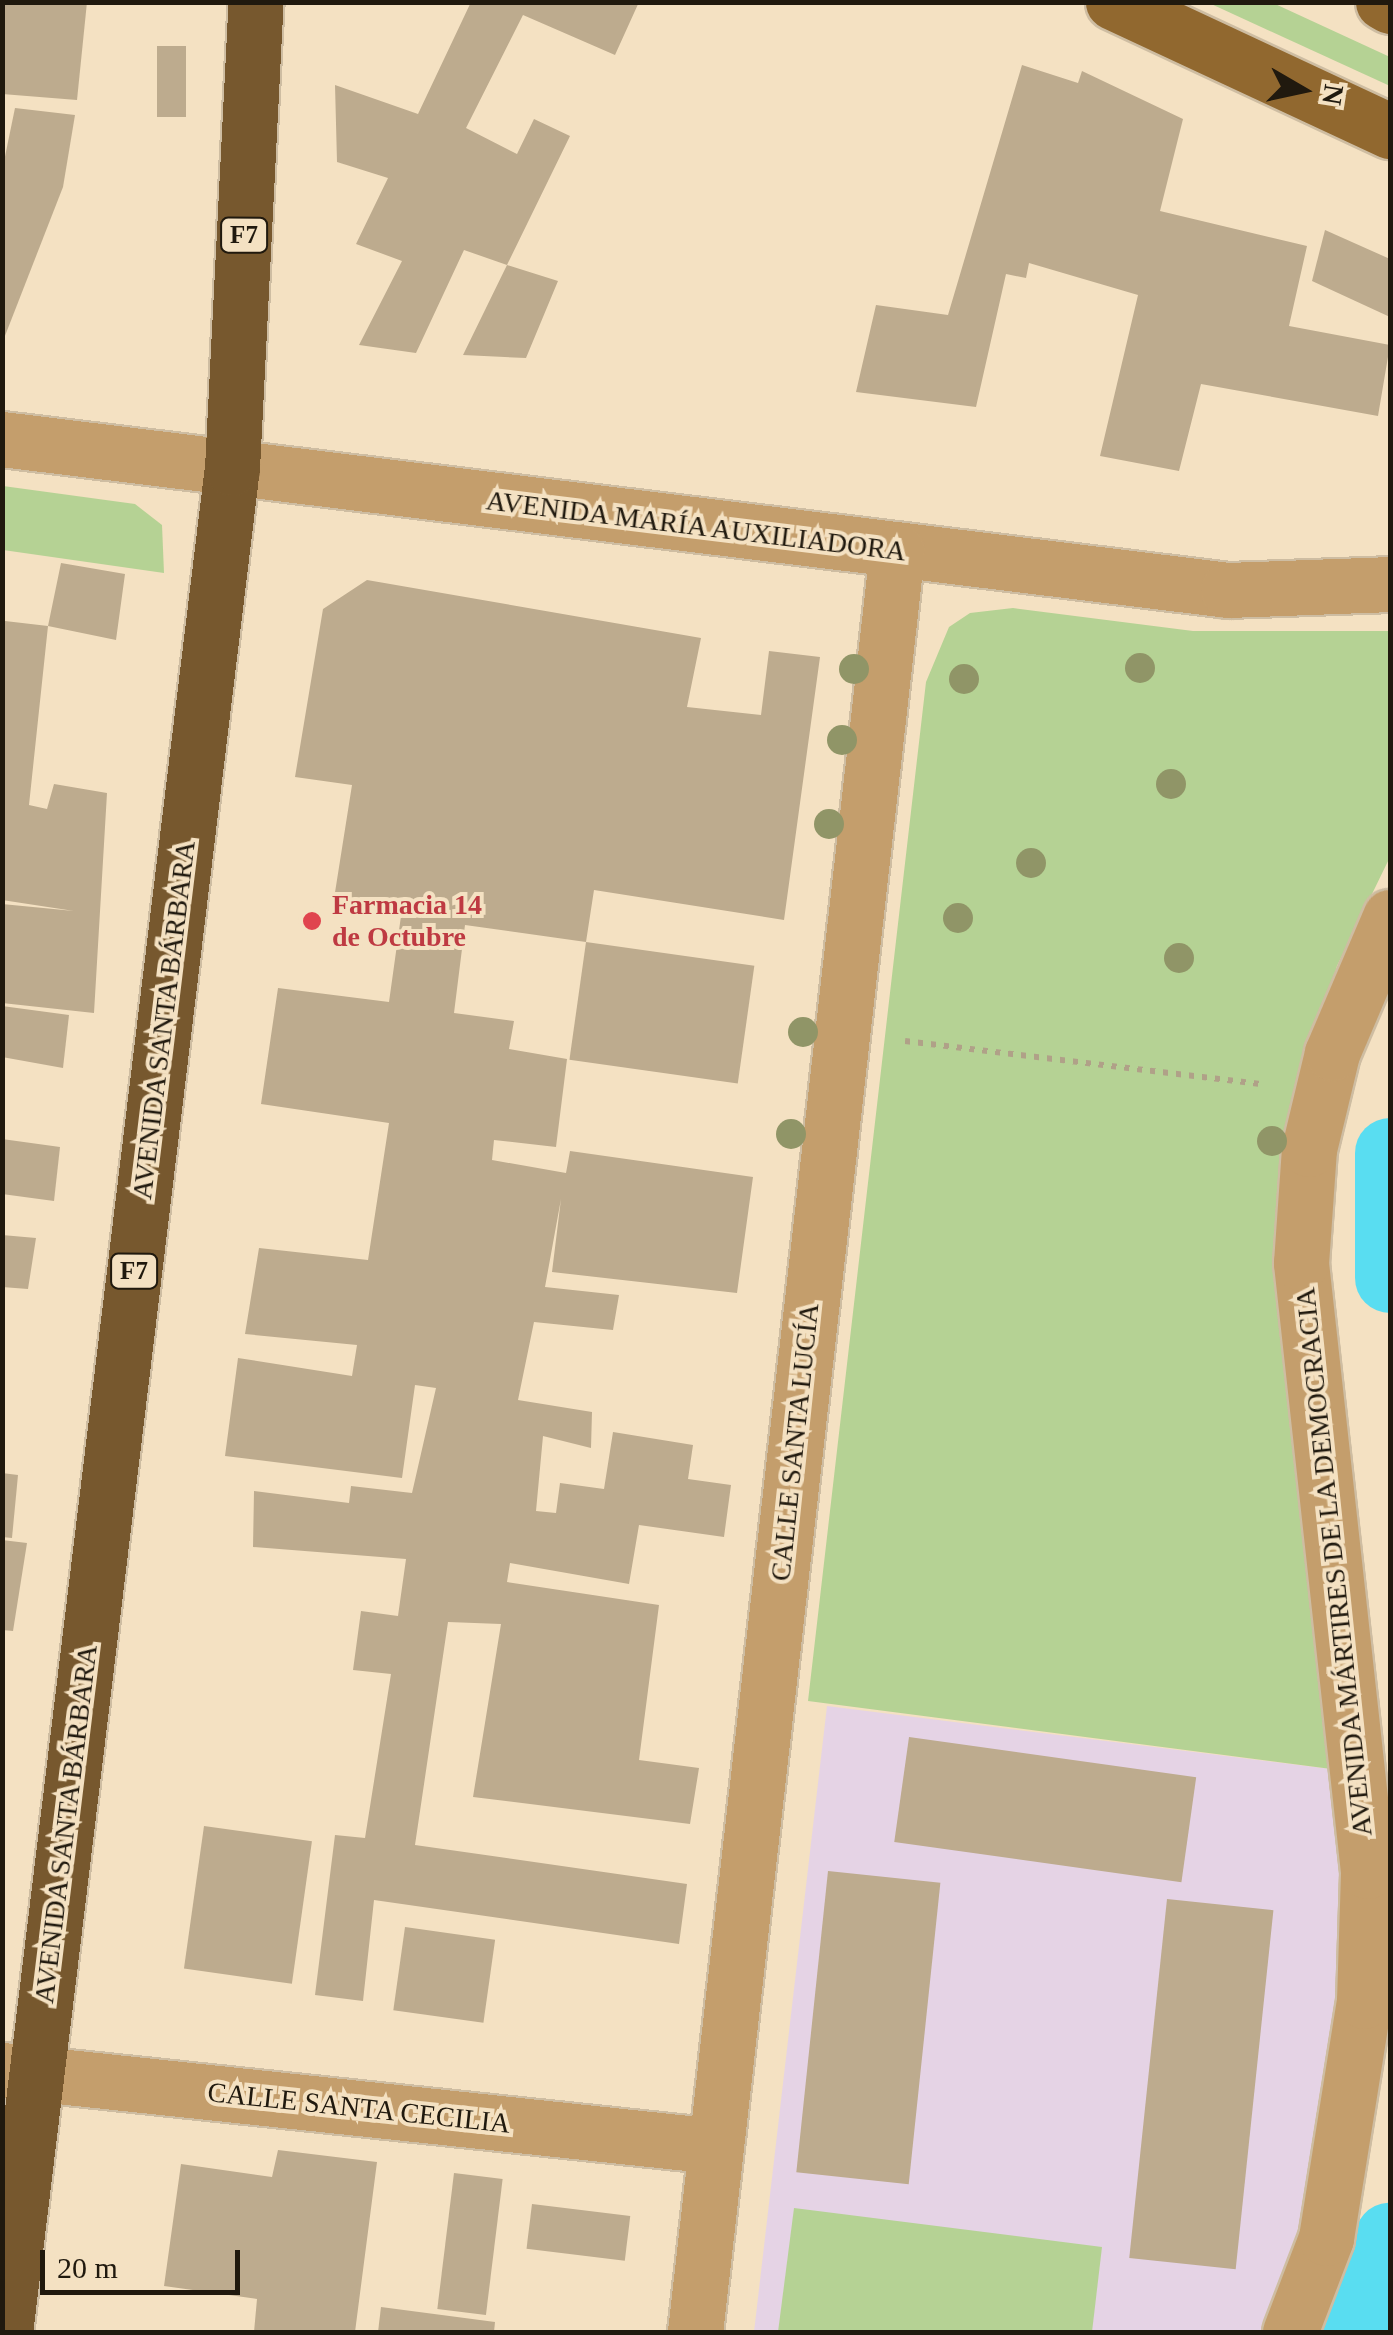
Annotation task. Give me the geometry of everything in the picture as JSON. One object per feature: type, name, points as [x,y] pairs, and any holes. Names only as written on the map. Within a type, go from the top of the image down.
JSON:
[{"type":"highway","name":"AVENIDA SANTA BÁRBARA","points":[[4,2332],[19,2072],[232,468],[256,2]]},
{"type":"main road","points":[[1112,2],[1390,131]]},
{"type":"main road","points":[[1383,2],[1390,6]]},
{"type":"street","name":"AVENIDA MARÍA AUXILIADORA","points":[[2,439],[1228,590],[1390,584]]},
{"type":"street","name":"CALLE SANTA LUCÍA","points":[[695,2332],[897,551]]},
{"type":"street","name":"AVENIDA MÁRTIRES DE LA DEMOCRACIA","points":[[1290,2332],[1326,2238],[1364,2001],[1368,1871],[1315,1430],[1301,1263],[1306,1187],[1332,1054],[1390,917]]},
{"type":"street","name":"CALLE SANTA CECILIA","points":[[19,2072],[715,2146]]},
{"type":"path","points":[[885,1039],[1281,1086]]},
{"type":"shaded area","points":[[827,1706],[1339,1770],[1345,1993],[1302,2220],[1267,2332],[754,2332]]},
{"type":"green space","points":[[1209,3],[1273,3],[1390,57],[1390,86]]},
{"type":"green space","points":[[3,486],[135,504],[162,525],[164,573],[3,550]]},
{"type":"green space","points":[[1013,608],[1193,631],[1390,631],[1390,857],[1337,966],[1301,1088],[1339,1770],[808,1701],[926,682],[949,627],[970,613]]},
{"type":"green space","points":[[794,2208],[1102,2247],[1092,2332],[778,2332]]},
{"type":"building","points":[[2,2],[87,2],[77,100],[2,94]]},
{"type":"building","points":[[471,2],[639,2],[615,55],[523,15],[466,128],[517,154],[534,119],[570,136],[507,265],[464,250],[416,353],[359,345],[402,261],[356,244],[388,178],[337,162],[335,85],[418,114]]},
{"type":"building","points":[[157,46],[186,46],[186,117],[157,117]]},
{"type":"building","points":[[1022,65],[1078,83],[1082,71],[1183,119],[1160,211],[1307,246],[1289,326],[1390,345],[1378,416],[1201,384],[1179,471],[1100,456],[1138,295],[1029,263],[1026,278],[1006,274],[976,407],[856,392],[876,305],[948,315]]},
{"type":"building","points":[[15,108],[75,115],[63,187],[3,341],[2,171]]},
{"type":"building","points":[[1325,230],[1390,259],[1390,317],[1312,281]]},
{"type":"building","points":[[507,265],[558,281],[526,358],[463,355]]},
{"type":"building","points":[[61,563],[125,574],[116,640],[48,626]]},
{"type":"building","points":[[367,580],[701,638],[687,707],[761,715],[769,651],[820,657],[784,920],[594,890],[586,942],[465,925],[454,1013],[514,1021],[509,1049],[567,1059],[556,1147],[494,1140],[492,1160],[566,1173],[570,1151],[753,1177],[737,1293],[552,1272],[561,1199],[545,1287],[619,1295],[613,1330],[534,1322],[518,1400],[592,1412],[591,1448],[543,1436],[536,1511],[556,1513],[560,1483],[604,1489],[613,1432],[693,1445],[688,1479],[731,1485],[724,1537],[639,1525],[629,1584],[510,1563],[507,1582],[659,1605],[639,1760],[699,1768],[690,1824],[473,1797],[501,1624],[448,1622],[415,1845],[687,1884],[679,1944],[374,1900],[363,2001],[315,1995],[335,1835],[365,1838],[391,1674],[353,1670],[361,1611],[398,1616],[406,1559],[253,1547],[254,1491],[349,1503],[351,1486],[412,1493],[436,1388],[415,1385],[402,1478],[225,1456],[238,1358],[352,1376],[357,1345],[245,1334],[259,1248],[368,1260],[389,1123],[261,1104],[278,988],[389,1002],[401,916],[333,905],[352,785],[295,777],[323,609]]},
{"type":"building","points":[[5,621],[48,626],[29,805],[47,809],[54,784],[107,793],[94,1013],[2,1003],[2,904],[74,911],[2,900]]},
{"type":"building","points":[[586,942],[754,966],[738,1084],[569,1060]]},
{"type":"building","points":[[2,1006],[69,1015],[63,1068],[2,1057]]},
{"type":"building","points":[[2,1139],[60,1147],[54,1201],[2,1194]]},
{"type":"building","points":[[2,1235],[36,1238],[28,1289],[2,1287]]},
{"type":"building","points":[[2,1473],[18,1475],[12,1538],[2,1537]]},
{"type":"building","points":[[2,1540],[27,1543],[13,1631],[2,1630]]},
{"type":"building","points":[[909,1737],[1196,1777],[1181,1882],[894,1842]]},
{"type":"building","points":[[204,1826],[312,1841],[292,1984],[184,1969]]},
{"type":"building","points":[[828,1871],[940,1883],[909,2184],[796,2172]]},
{"type":"building","points":[[1167,1899],[1273,1910],[1236,2269],[1129,2258]]},
{"type":"building","points":[[405,1927],[495,1940],[483,2023],[393,2010]]},
{"type":"building","points":[[278,2150],[377,2162],[355,2332],[254,2332],[257,2299],[164,2286],[181,2164],[272,2177]]},
{"type":"building","points":[[454,2173],[503,2179],[486,2315],[437,2309]]},
{"type":"building","points":[[532,2204],[630,2216],[625,2261],[527,2249]]},
{"type":"building","points":[[381,2307],[495,2322],[494,2332],[378,2332]]},
{"type":"waterway","points":[[1390,1153],[1390,1278]]},
{"type":"waterway","points":[[1357,2332],[1390,2238]]},
{"type":"place","name":"Farmacia 14 de Octubre","points":[[312,921]]}]
